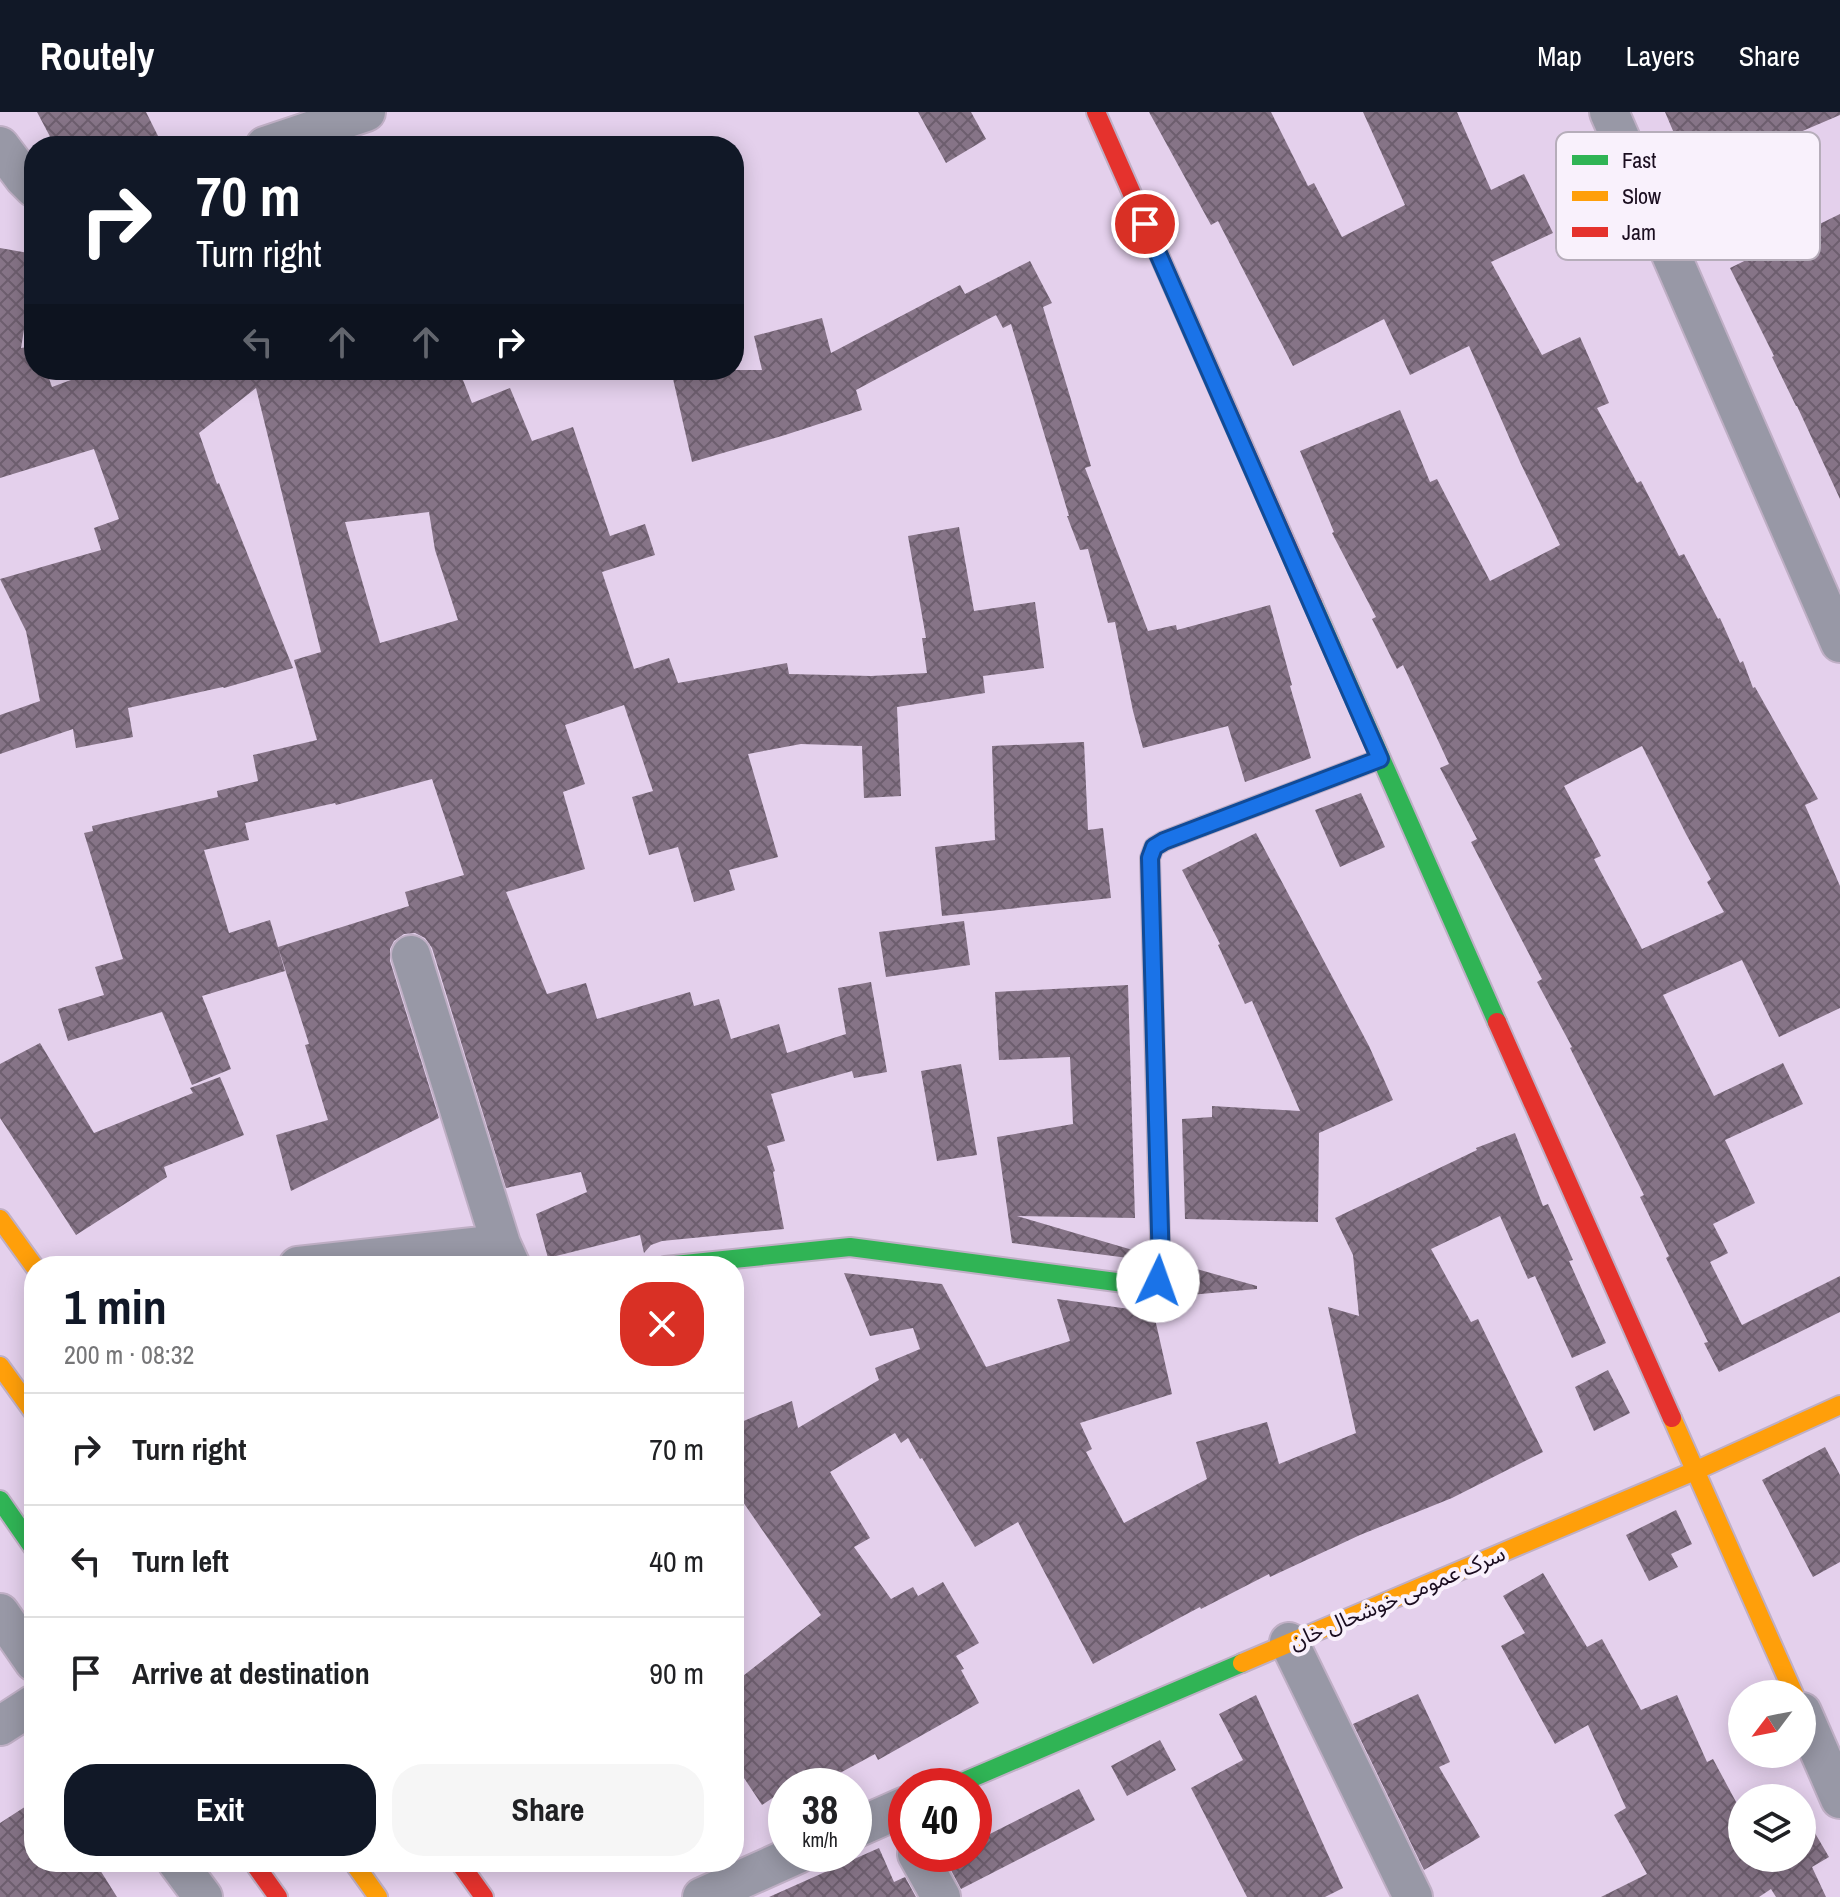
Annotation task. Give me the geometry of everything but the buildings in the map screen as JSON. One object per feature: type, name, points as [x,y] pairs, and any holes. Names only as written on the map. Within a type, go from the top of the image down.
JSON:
[{"type":"street","points":[[295,136],[366,112]]},
{"type":"street","points":[[1096,112],[1788,1680]]},
{"type":"street","points":[[1609,112],[1618,132]]},
{"type":"street","points":[[0,146],[24,178]]},
{"type":"street","points":[[1673,260],[1840,643]]},
{"type":"street","points":[[744,1258],[850,1247],[1147,1286],[1158,1281],[1161,1269],[1150,858],[1154,847],[1380,759]]},
{"type":"street","points":[[411,955],[506,1255]]},
{"type":"street","points":[[0,1219],[27,1256]]},
{"type":"street","points":[[0,1366],[24,1399]]},
{"type":"street","name":"سرک عمومی خوشحال خان","points":[[992,1769],[1697,1470],[1840,1405]]},
{"type":"street","points":[[0,1500],[24,1535]]},
{"type":"street","points":[[0,1613],[24,1648]]},
{"type":"street","points":[[1289,1642],[1413,1897]]},
{"type":"street","points":[[0,1726],[24,1710]]},
{"type":"street","points":[[1816,1744],[1840,1799]]},
{"type":"street","points":[[702,1897],[768,1867]]},
{"type":"street","points":[[184,1872],[203,1897]]},
{"type":"street","points":[[260,1872],[278,1897]]},
{"type":"street","points":[[360,1872],[378,1897]]},
{"type":"street","points":[[466,1872],[484,1897]]},
{"type":"street","points":[[927,1872],[941,1897]]},
{"type":"traffic: fast","points":[[1313,604],[1497,1022]]},
{"type":"traffic: fast","points":[[1203,826],[1380,759]]},
{"type":"traffic: fast","points":[[744,1258],[850,1247],[1147,1286],[1158,1281],[1161,1269],[1158,1174]]},
{"type":"traffic: fast","points":[[0,1500],[24,1535]]},
{"type":"traffic: fast","points":[[992,1769],[1242,1663]]},
{"type":"traffic: slow","points":[[0,1219],[27,1256]]},
{"type":"traffic: slow","points":[[0,1366],[24,1399]]},
{"type":"traffic: slow","points":[[1242,1663],[1697,1470],[1840,1405]]},
{"type":"traffic: slow","points":[[1672,1418],[1788,1680]]},
{"type":"traffic: slow","points":[[360,1872],[378,1897]]},
{"type":"traffic: jam","points":[[1096,112],[1313,604]]},
{"type":"traffic: jam","points":[[1158,1174],[1150,858],[1154,847],[1203,826]]},
{"type":"traffic: jam","points":[[1497,1022],[1672,1418]]},
{"type":"traffic: jam","points":[[260,1872],[278,1897]]},
{"type":"traffic: jam","points":[[466,1872],[484,1897]]},
{"type":"route","points":[[1145,224],[1380,759],[1154,847],[1150,858],[1161,1269],[1158,1281]]}]
